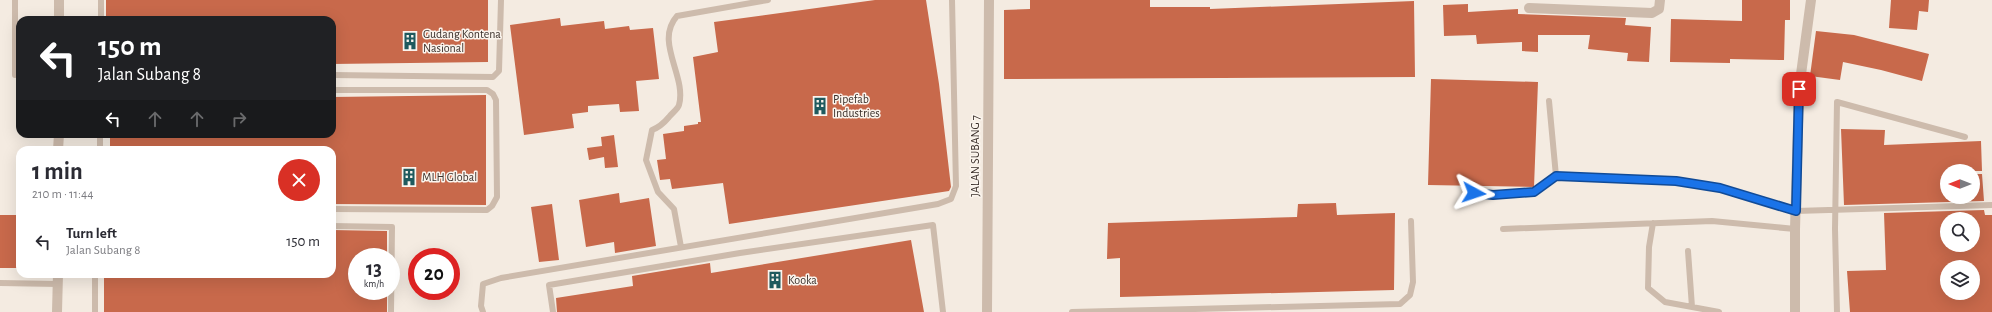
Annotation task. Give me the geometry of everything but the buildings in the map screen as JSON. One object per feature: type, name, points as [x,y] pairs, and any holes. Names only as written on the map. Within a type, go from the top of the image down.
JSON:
[{"type":"street","points":[[59,0],[59,16]]},
{"type":"street","name":"JALAN SUBANG 7","points":[[987,312],[989,0]]},
{"type":"street","points":[[1795,312],[1795,229],[1799,89],[1811,0]]},
{"type":"street","points":[[1529,8],[1652,13],[1659,4]]},
{"type":"street","points":[[57,312],[58,279]]},
{"type":"lane","points":[[14,0],[16,75]]},
{"type":"lane","points":[[101,0],[101,16]]},
{"type":"lane","points":[[336,75],[493,77],[499,71],[501,0]]},
{"type":"lane","points":[[681,247],[674,209],[658,192],[646,160],[652,130],[660,126],[679,107],[680,94],[669,45],[671,23],[677,16],[768,0]]},
{"type":"lane","points":[[483,312],[481,306],[483,284],[501,278],[938,204],[951,199],[956,186],[952,0]]},
{"type":"lane","points":[[336,90],[487,90],[493,94],[496,100],[497,196],[492,206],[487,210],[336,209]]},
{"type":"lane","points":[[1550,101],[1556,176]]},
{"type":"lane","points":[[1837,312],[1835,210],[1836,102],[1965,137]]},
{"type":"lane","points":[[1474,193],[1493,195],[1534,192],[1556,176],[1676,181],[1720,188],[1796,211],[1992,206]]},
{"type":"lane","points":[[1072,312],[1317,309],[1400,304],[1410,295],[1413,282],[1411,221]]},
{"type":"lane","points":[[1503,229],[1712,221],[1795,229]]},
{"type":"lane","points":[[1653,223],[1649,247],[1648,288],[1665,302],[1719,312]]},
{"type":"lane","points":[[553,312],[549,285],[740,253],[933,225],[943,312]]},
{"type":"lane","points":[[336,226],[392,227],[391,312]]},
{"type":"lane","points":[[1688,251],[1692,307]]},
{"type":"lane","points":[[95,278],[95,312]]},
{"type":"lane","points":[[0,283],[58,279]]},
{"type":"place","name":"Gudang Kontena Nasional","points":[[410,41]]},
{"type":"place","name":"Pipefab Industries","points":[[820,106]]},
{"type":"place","name":"MLH Global","points":[[409,177]]},
{"type":"place","name":"Kooka","points":[[775,280]]},
{"type":"route","points":[[1474,193],[1493,195],[1534,192],[1556,176],[1676,181],[1720,188],[1796,211],[1799,89]]}]
